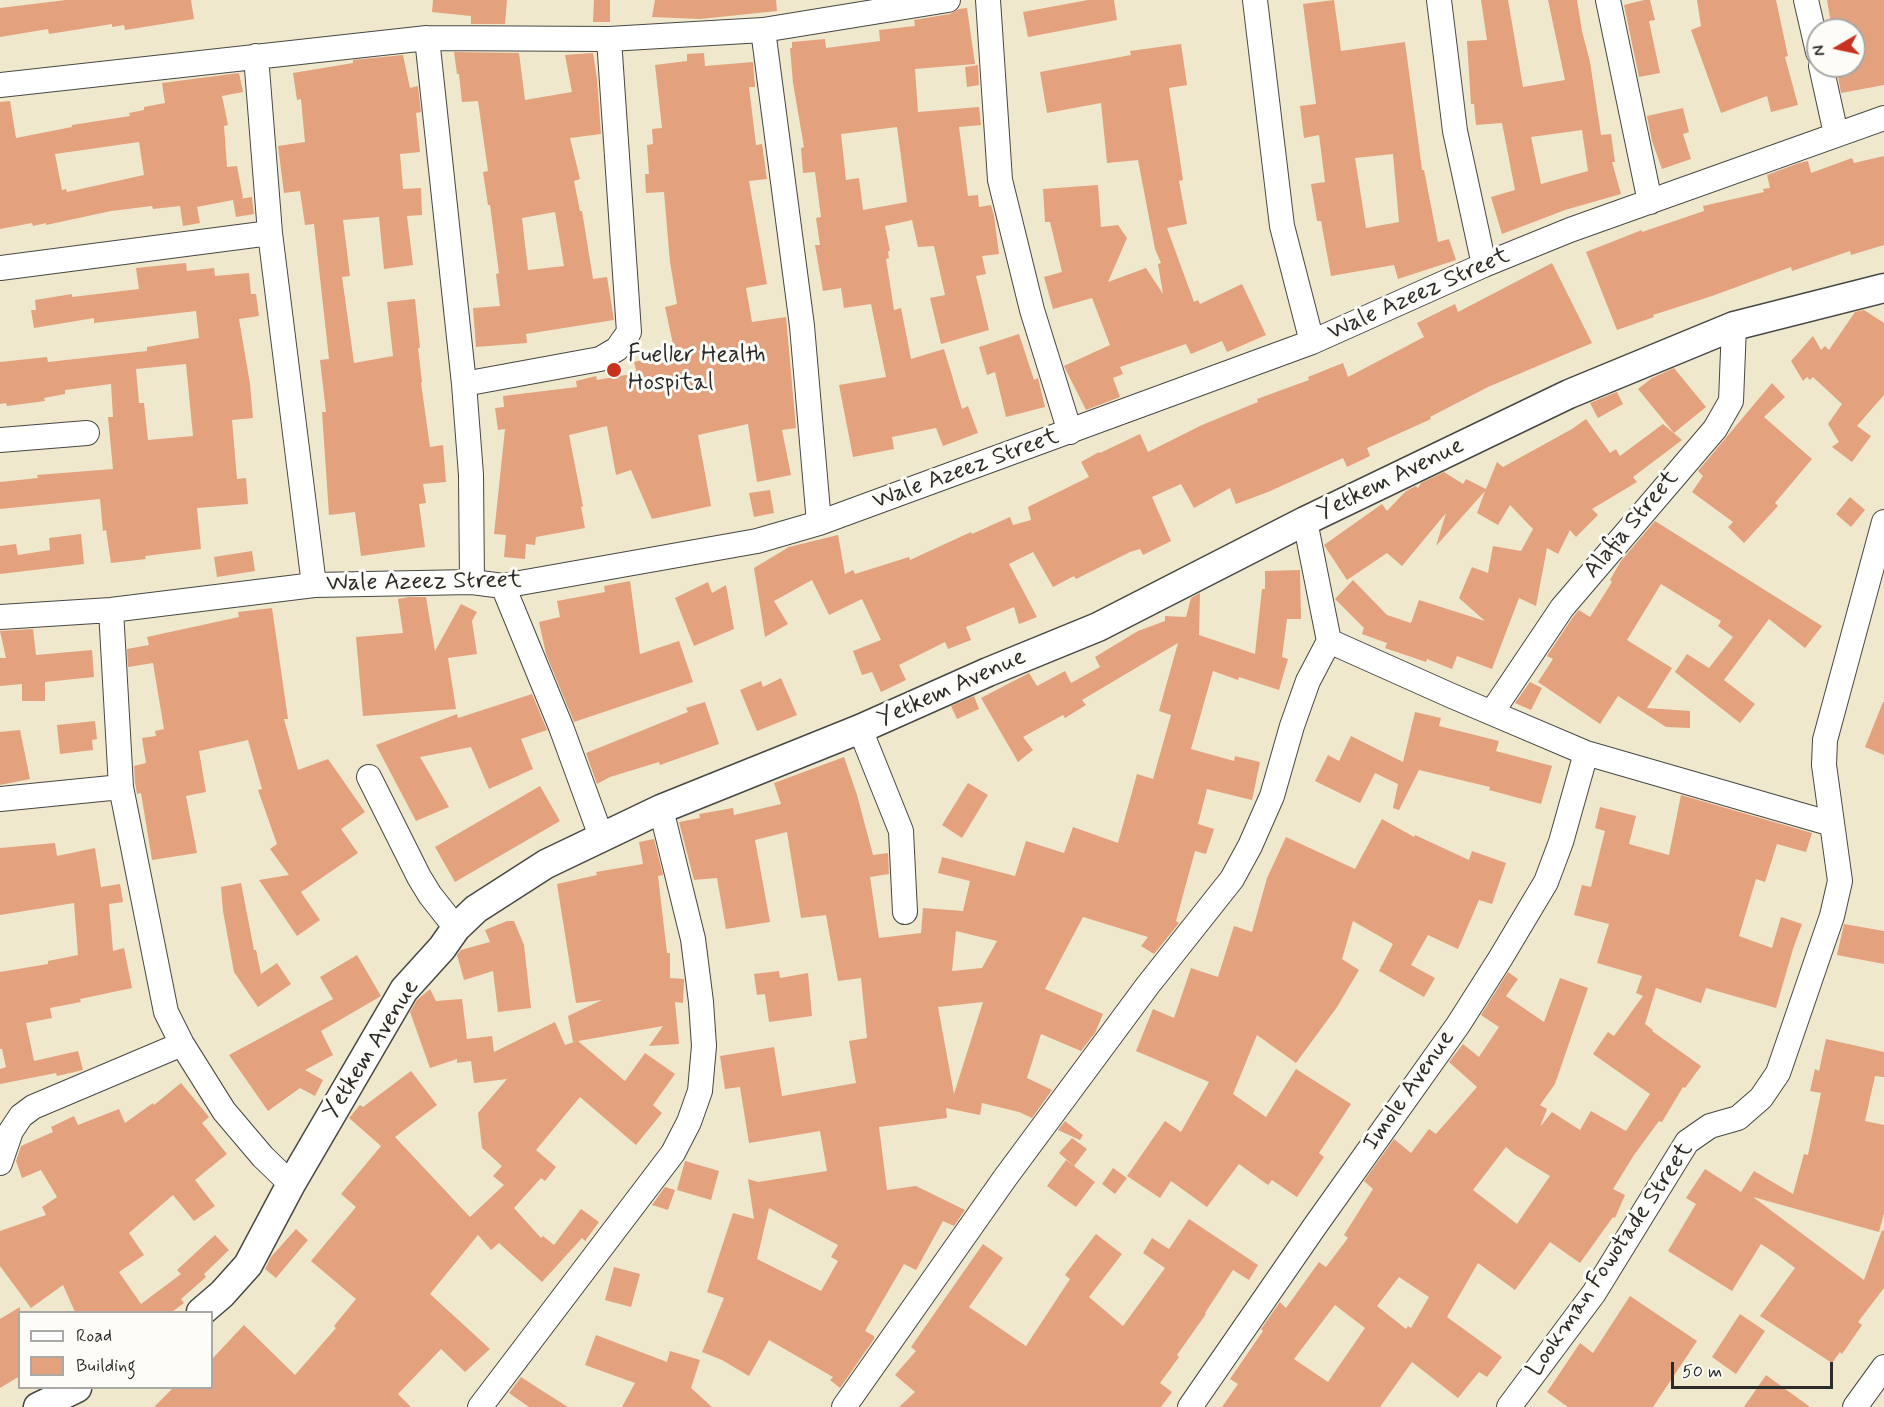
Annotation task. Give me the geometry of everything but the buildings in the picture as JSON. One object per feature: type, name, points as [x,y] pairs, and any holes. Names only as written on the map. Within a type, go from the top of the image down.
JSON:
[{"type":"street","points":[[0,84],[427,38],[609,39],[763,30],[948,0]]},
{"type":"street","points":[[988,0],[1000,180],[1032,309],[1070,432]]},
{"type":"street","points":[[1255,0],[1282,226],[1312,342]]},
{"type":"street","points":[[1438,0],[1455,131],[1484,265]]},
{"type":"street","points":[[1608,0],[1650,202]]},
{"type":"street","points":[[1806,0],[1810,18]]},
{"type":"street","points":[[763,30],[802,326],[819,523]]},
{"type":"street","points":[[427,38],[464,384],[471,475],[472,582]]},
{"type":"street","points":[[464,384],[600,359],[617,349],[629,332],[609,39]]},
{"type":"street","points":[[256,56],[270,233],[314,585]]},
{"type":"street","points":[[1824,78],[1836,134]]},
{"type":"street","name":"Wale Azeez Street","points":[[0,617],[111,610],[314,585],[472,582],[503,586],[757,541],[819,523],[1312,342],[1484,265],[1570,230],[1884,118]]},
{"type":"street","points":[[0,267],[270,233]]},
{"type":"street","name":"Yetkem Avenue","points":[[202,1311],[222,1294],[248,1264],[291,1184],[404,990],[442,948],[456,928],[476,909],[546,864],[662,809],[860,729],[988,672],[1098,627],[1305,521],[1569,394],[1734,326],[1884,288]]},
{"type":"street","name":"Alafia Street","points":[[1492,712],[1562,608],[1714,429],[1731,401],[1734,326]]},
{"type":"street","points":[[0,440],[87,433]]},
{"type":"street","points":[[844,1407],[1023,1153],[1148,985],[1232,879],[1250,846],[1272,796],[1292,726],[1308,681],[1329,641],[1305,521]]},
{"type":"street","name":"Lookman Fowotade Street","points":[[1509,1407],[1594,1293],[1687,1142],[1710,1125],[1738,1118],[1761,1098],[1778,1073],[1832,916],[1840,881],[1824,765],[1825,740],[1884,522]]},
{"type":"street","points":[[503,586],[561,727],[602,839]]},
{"type":"street","points":[[111,610],[121,787],[166,1012],[182,1044],[224,1111],[263,1157],[291,1184]]},
{"type":"street","points":[[1329,641],[1586,753],[1832,824]]},
{"type":"street","points":[[860,729],[901,831],[904,912]]},
{"type":"street","name":"Imole Avenue","points":[[1190,1407],[1458,1024],[1500,959],[1546,882],[1561,842],[1586,753]]},
{"type":"street","points":[[369,777],[419,877],[456,928]]},
{"type":"street","points":[[0,799],[121,787]]},
{"type":"street","points":[[480,1407],[673,1153],[689,1122],[700,1092],[704,1046],[693,939],[662,809]]},
{"type":"street","points":[[0,1163],[10,1131],[21,1116],[33,1107],[182,1044]]},
{"type":"street","points":[[1855,1407],[1884,1367]]},
{"type":"street","points":[[38,1407],[75,1389]]},
{"type":"place","name":"Fueller Health Hospital","points":[[614,370]]}]
